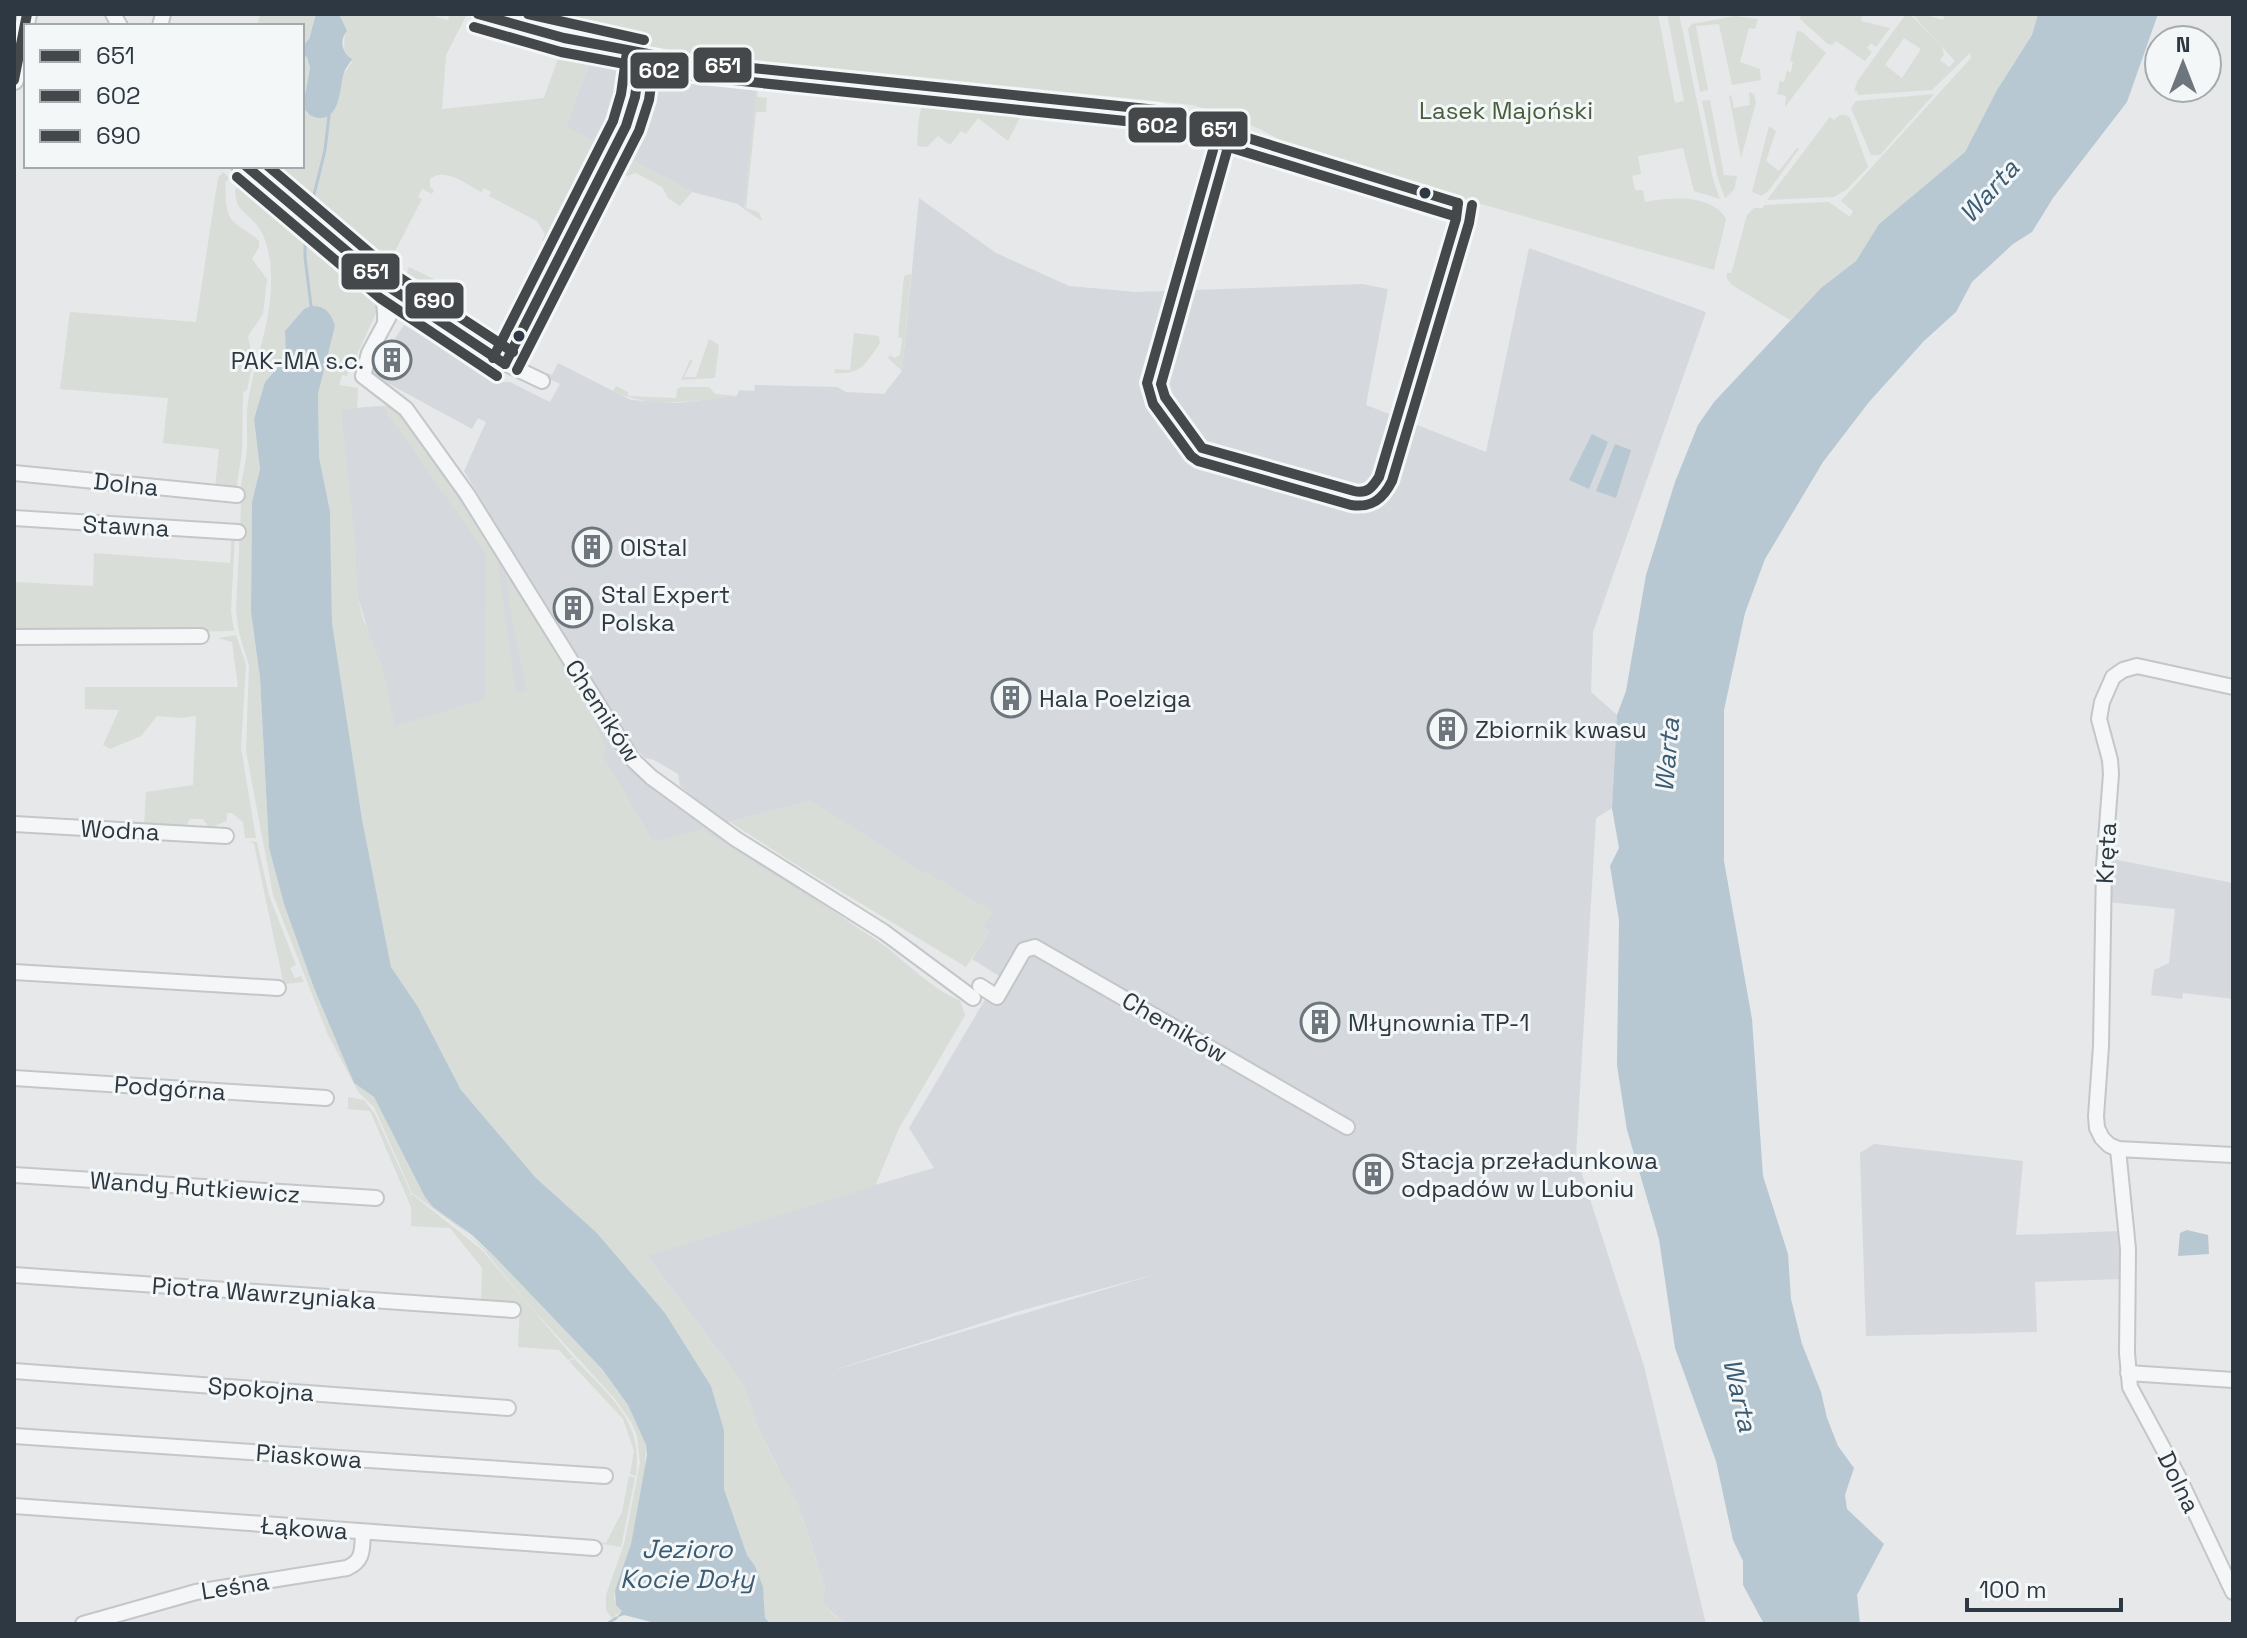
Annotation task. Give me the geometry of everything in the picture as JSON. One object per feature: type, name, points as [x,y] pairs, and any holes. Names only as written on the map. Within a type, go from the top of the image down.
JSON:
[{"type":"main road","points":[[14,80],[24,29]]},
{"type":"street","points":[[241,168],[248,177],[277,197]]},
{"type":"street","points":[[248,168],[378,288],[385,307],[384,323]]},
{"type":"street","points":[[341,254],[482,350],[542,381]]},
{"type":"street","name":"Chemików","points":[[395,291],[364,366],[365,380],[406,409],[467,494],[632,759],[651,777],[736,839],[976,992],[997,997],[1024,950],[1035,947],[1347,1127]]},
{"type":"street","name":"Dolna","points":[[14,473],[237,495]]},
{"type":"street","name":"Stawna","points":[[14,518],[238,532]]},
{"type":"street","points":[[14,637],[201,636]]},
{"type":"street","name":"Kręta","points":[[2118,1149],[2102,1138],[2096,1116],[2101,1046],[2104,866],[2111,774],[2110,760],[2099,726],[2102,702],[2113,677],[2137,666],[2233,687]]},
{"type":"street","name":"Wodna","points":[[14,824],[226,836]]},
{"type":"street","points":[[14,972],[278,988]]},
{"type":"street","name":"Podgórna","points":[[14,1078],[326,1098]]},
{"type":"street","points":[[2233,1155],[2118,1149],[2128,1249],[2128,1373],[2233,1380]]},
{"type":"street","name":"Wandy Rutkiewicz","points":[[14,1175],[376,1198]]},
{"type":"street","name":"Piotra Wawrzyniaka","points":[[14,1275],[513,1310]]},
{"type":"street","name":"Spokojna","points":[[14,1371],[508,1408]]},
{"type":"street","name":"Dolna","points":[[2128,1373],[2136,1400],[2178,1476],[2233,1592]]},
{"type":"street","name":"Piaskowa","points":[[14,1436],[605,1476]]},
{"type":"street","name":"Łąkowa","points":[[14,1506],[594,1548]]},
{"type":"street","name":"Leśna","points":[[83,1624],[196,1592],[347,1568],[361,1557],[363,1532]]},
{"type":"shaded area","points":[[592,55],[621,63],[628,77],[620,122],[607,148],[566,127]]},
{"type":"shaded area","points":[[657,69],[758,79],[744,209],[738,204],[692,192],[619,153]]},
{"type":"shaded area","points":[[919,198],[996,253],[1069,286],[1136,292],[1362,284],[1388,289],[1366,405],[1486,452],[1529,248],[1706,312],[1593,632],[1591,692],[1617,715],[1612,808],[1596,818],[1576,1157],[1565,1160],[1578,1162],[1644,1366],[1706,1624],[845,1624],[824,1605],[822,1598],[825,1589],[803,1518],[760,1432],[744,1385],[431,968],[367,627],[358,597],[341,409],[394,405],[403,414],[476,518],[626,766],[715,832],[886,947],[942,993],[960,1001],[965,1015],[899,1128],[875,1185],[934,1168],[909,1128],[999,976],[972,959],[989,932],[926,872],[811,801],[726,823],[680,786],[678,774],[645,758],[633,746],[575,656],[464,471],[486,422],[478,418],[472,429],[371,374],[404,325],[489,375],[550,402],[560,384],[545,377],[547,373],[552,375],[558,363],[631,400],[677,403],[737,396],[739,390],[754,391],[755,385],[837,387],[846,392],[884,394],[902,371]],"holes":[[[1160,1273],[837,1369],[1023,1310]]]},
{"type":"shaded area","points":[[2108,858],[2233,883],[2233,999],[2183,993],[2182,999],[2151,995],[2154,970],[2169,963],[2175,909],[2108,902]]},
{"type":"shaded area","points":[[1874,1144],[2023,1161],[2016,1235],[2121,1231],[2122,1279],[2035,1282],[2037,1332],[1866,1336],[1860,1153]]},
{"type":"green space","points":[[260,14],[316,14],[304,46],[304,24],[258,24]]},
{"type":"green space","points":[[339,14],[427,14],[447,20],[448,14],[466,16],[446,55],[442,109],[544,98],[563,44],[601,50],[621,58],[628,66],[631,77],[630,92],[625,91],[628,77],[621,63],[592,55],[566,127],[607,148],[620,122],[624,97],[628,98],[616,136],[564,240],[542,241],[545,234],[537,221],[489,196],[491,192],[484,188],[481,192],[448,176],[436,176],[430,179],[430,187],[434,190],[432,194],[422,189],[418,197],[422,199],[389,263],[394,266],[391,273],[386,273],[261,168],[304,168],[304,107],[308,114],[335,108],[344,74],[352,62],[344,50],[345,28]]},
{"type":"green space","name":"Lasek Majoński","points":[[524,14],[1658,14],[1675,103],[1684,101],[1667,14],[1679,14],[1713,179],[1720,199],[1694,191],[1683,148],[1638,156],[1641,174],[1632,176],[1635,190],[1643,190],[1645,202],[1666,199],[1701,201],[1720,211],[1726,219],[1714,270],[1377,177],[1299,150],[1260,129],[1193,105],[678,52],[575,33]]},
{"type":"green space","points":[[1801,14],[1862,14],[1861,21],[1890,28],[1876,47],[1871,43],[1867,48],[1872,52],[1865,61],[1836,41],[1828,44],[1800,19]]},
{"type":"green space","points":[[1906,14],[1910,14],[1942,47],[1944,55],[1940,60],[1949,67],[1955,61],[1912,14],[1943,20],[1945,14],[2038,14],[2032,35],[1997,90],[1965,152],[1879,224],[1856,261],[1821,288],[1790,320],[1727,279],[1747,215],[1754,208],[1763,208],[1764,205],[1829,202],[1850,217],[1853,211],[1841,201],[1971,58],[1970,53],[1932,90],[1858,95],[1854,91],[1858,80]],"holes":[[[1904,38],[1921,49],[1902,78],[1885,65]]]},
{"type":"green space","points":[[1735,16],[1758,19],[1755,29],[1749,28],[1740,62],[1760,69],[1761,80],[1732,85],[1719,24],[1696,26],[1708,90],[1700,92],[1688,29],[1692,24]]},
{"type":"green space","points":[[1797,31],[1826,53],[1785,107],[1786,96],[1777,94],[1780,81],[1784,82],[1787,71],[1791,72],[1793,62],[1790,61]]},
{"type":"green space","points":[[304,56],[310,68],[304,107]]},
{"type":"green space","points":[[660,65],[758,78],[765,84],[758,85],[757,97],[767,98],[766,112],[756,112],[746,208],[759,212],[762,221],[744,209],[757,79],[657,69],[647,94],[643,88],[645,76]]},
{"type":"green space","points":[[1749,92],[1754,94],[1756,102],[1741,158],[1729,96],[1734,108],[1750,105]]},
{"type":"green space","points":[[932,94],[1028,102],[1008,141],[978,118],[966,134],[961,131],[950,145],[938,136],[927,147],[917,146],[923,104]]},
{"type":"green space","points":[[1934,94],[1880,155],[1871,155],[1851,108],[1856,101]]},
{"type":"green space","points":[[1710,100],[1724,175],[1737,176],[1734,190],[1725,198],[1718,179],[1702,101]]},
{"type":"green space","points":[[1840,115],[1850,118],[1868,167],[1846,190],[1834,197],[1767,200],[1830,117],[1834,120]]},
{"type":"green space","points":[[1769,126],[1776,131],[1766,161],[1779,171],[1799,149],[1762,196],[1752,192]]},
{"type":"green space","points":[[619,153],[692,192],[680,206],[668,198],[662,187],[636,173],[627,176],[619,171],[616,164]]},
{"type":"green space","points":[[223,172],[229,178],[225,183],[230,218],[259,241],[252,259],[267,279],[263,314],[248,336],[253,362],[247,390],[243,392],[242,452],[236,491],[215,488],[219,449],[163,443],[168,398],[60,389],[70,312],[196,322],[218,178]]},
{"type":"green space","points":[[244,178],[367,282],[378,302],[378,309],[347,376],[342,375],[339,385],[358,388],[357,408],[341,410],[358,597],[362,616],[383,668],[395,726],[485,699],[486,554],[382,406],[387,406],[406,423],[497,555],[516,693],[527,691],[511,616],[506,570],[590,709],[607,752],[602,754],[654,842],[703,829],[870,936],[936,987],[960,1001],[965,1015],[899,1128],[875,1186],[647,1256],[744,1385],[760,1432],[797,1500],[825,1589],[825,1605],[845,1624],[771,1624],[765,1618],[764,1598],[755,1566],[747,1555],[724,1489],[724,1430],[711,1386],[665,1313],[597,1233],[536,1178],[461,1090],[418,1007],[391,967],[362,819],[332,624],[330,511],[319,457],[318,394],[335,326],[304,309],[285,331],[286,358],[265,382],[254,419],[260,469],[252,502],[251,612],[260,678],[269,848],[284,904],[314,988],[354,1083],[374,1097],[425,1197],[496,1258],[602,1369],[628,1405],[646,1445],[631,1544],[615,1590],[614,1599],[622,1611],[612,1618],[606,1610],[606,1595],[624,1544],[640,1463],[637,1436],[631,1422],[615,1399],[529,1305],[483,1249],[412,1193],[374,1107],[359,1093],[328,1035],[273,895],[246,751],[249,665],[236,611],[240,494],[247,450],[248,402],[269,308],[271,276],[263,235],[237,202],[235,190]]},
{"type":"green space","points":[[409,267],[444,284],[431,303],[403,285]]},
{"type":"green space","points":[[911,274],[902,371],[888,358],[890,355],[895,358],[900,355],[902,338],[898,337],[904,276]]},
{"type":"green space","points":[[854,333],[879,336],[880,343],[862,367],[851,372],[834,373],[835,369],[850,370]]},
{"type":"green space","points":[[709,339],[719,345],[715,378],[681,380],[690,360],[693,360],[684,377],[696,377]]},
{"type":"green space","points":[[616,386],[628,392],[628,396],[676,398],[677,389],[682,387],[709,387],[715,394],[738,396],[658,402],[628,397],[613,391]]},
{"type":"green space","points":[[232,534],[235,535],[231,611],[234,631],[14,634],[14,582],[93,586],[94,553],[230,563]]},
{"type":"green space","points":[[236,635],[246,665],[241,748],[256,838],[245,838],[243,822],[232,813],[227,813],[227,821],[209,828],[203,819],[190,819],[185,828],[144,827],[146,792],[193,785],[196,716],[157,716],[141,736],[110,749],[103,745],[119,710],[85,709],[85,687],[238,687],[232,642],[218,638]]},
{"type":"green space","points":[[811,801],[924,873],[993,912],[984,928],[989,932],[966,967],[730,822]]},
{"type":"green space","points":[[249,841],[257,842],[269,895],[296,965],[290,968],[295,978],[301,976],[304,982],[284,984],[254,844]]},
{"type":"green space","points":[[348,1097],[364,1100],[375,1114],[411,1193],[407,1197],[412,1194],[482,1250],[574,1358],[568,1360],[559,1350],[518,1347],[520,1307],[481,1304],[482,1268],[450,1228],[411,1226],[411,1207],[370,1111],[348,1109]]},
{"type":"green space","points":[[575,1359],[611,1398],[629,1425],[635,1440],[636,1476],[630,1474],[634,1451],[623,1419],[569,1361]]},
{"type":"green space","points":[[629,1476],[635,1478],[621,1547],[591,1542],[606,1543],[622,1512]]},
{"type":"water","points":[[316,14],[339,14],[347,31],[343,46],[352,59],[345,70],[336,107],[326,117],[314,117],[304,108],[310,68],[304,56],[304,45],[309,39]]},
{"type":"water","name":"Warta","points":[[2038,14],[2158,14],[2154,24],[2143,24],[2143,57],[2127,102],[2053,198],[2032,232],[2013,244],[1972,282],[1956,312],[1924,341],[1869,402],[1823,462],[1765,559],[1745,613],[1724,710],[1724,861],[1752,1019],[1763,1176],[1788,1254],[1791,1299],[1802,1344],[1838,1446],[1854,1468],[1845,1495],[1847,1509],[1884,1544],[1857,1595],[1860,1624],[1764,1624],[1743,1585],[1743,1561],[1733,1540],[1716,1461],[1675,1348],[1659,1239],[1627,1130],[1617,1065],[1619,920],[1610,866],[1619,848],[1612,808],[1617,715],[1626,691],[1646,575],[1675,482],[1698,425],[1714,402],[1821,288],[1856,261],[1879,224],[1965,152],[1997,90],[2032,35]]},
{"type":"water","name":"Jezioro Kocie Doły","points":[[311,306],[327,311],[335,326],[318,394],[319,457],[330,511],[332,623],[362,819],[391,967],[418,1007],[461,1090],[536,1178],[597,1233],[665,1313],[711,1386],[724,1430],[724,1489],[747,1555],[763,1587],[765,1618],[771,1624],[659,1624],[624,1615],[616,1618],[622,1611],[616,1605],[615,1590],[631,1544],[647,1455],[646,1445],[628,1405],[602,1369],[496,1258],[425,1197],[374,1097],[354,1083],[314,988],[284,904],[269,848],[260,678],[251,612],[252,502],[260,469],[254,419],[265,382],[286,358],[285,331],[304,309]]},
{"type":"water","points":[[1592,434],[1608,442],[1589,489],[1569,480]]},
{"type":"water","points":[[1615,444],[1631,450],[1616,498],[1596,491]]},
{"type":"water","points":[[2187,1230],[2208,1235],[2209,1254],[2178,1256],[2180,1233]]},
{"type":"waterway","points":[[307,223],[325,150],[329,115]]},
{"type":"waterway","points":[[305,234],[311,306]]},
{"type":"waterway","points":[[607,1624],[616,1618]]},
{"type":"transit line","name":"651","points":[[25,24],[27,14]]},
{"type":"transit line","name":"651","points":[[478,14],[564,38],[685,61],[1157,110],[1458,203]]},
{"type":"transit line","name":"690","points":[[528,14],[644,40]]},
{"type":"transit line","name":"602","points":[[474,27],[561,52],[684,75],[1154,124],[1454,216]]},
{"type":"transit line","name":"651","points":[[14,80],[24,29]]},
{"type":"transit line","name":"690","points":[[493,358],[613,121],[621,94],[627,52]]},
{"type":"transit line","name":"651","points":[[505,364],[626,126],[635,97],[641,54]]},
{"type":"transit line","name":"602","points":[[517,370],[639,131],[649,100],[655,56]]},
{"type":"transit line","name":"602","points":[[1219,129],[1147,383],[1153,404],[1198,461],[1351,505],[1365,505],[1381,497],[1392,481],[1472,205]]},
{"type":"transit line","name":"651","points":[[1232,133],[1161,384],[1165,397],[1202,448],[1354,491],[1362,492],[1371,487],[1379,477],[1456,219],[1458,203]]},
{"type":"transit line","name":"651","points":[[248,168],[389,287],[505,364]]},
{"type":"transit line","name":"690","points":[[270,168],[397,276],[513,352]]},
{"type":"transit line","name":"602","points":[[237,177],[380,298],[497,376]]},
{"type":"place","name":"PAK-MA s.c.","points":[[392,360]]},
{"type":"place","name":"OlStal","points":[[592,547]]},
{"type":"place","name":"Stal Expert Polska","points":[[573,608]]},
{"type":"place","name":"Hala Poelziga","points":[[1011,698]]},
{"type":"place","name":"Zbiornik kwasu","points":[[1447,729]]},
{"type":"place","name":"Młynownia TP-1","points":[[1320,1022]]},
{"type":"place","name":"Stacja przeładunkowa odpadów w Luboniu","points":[[1373,1174]]}]
